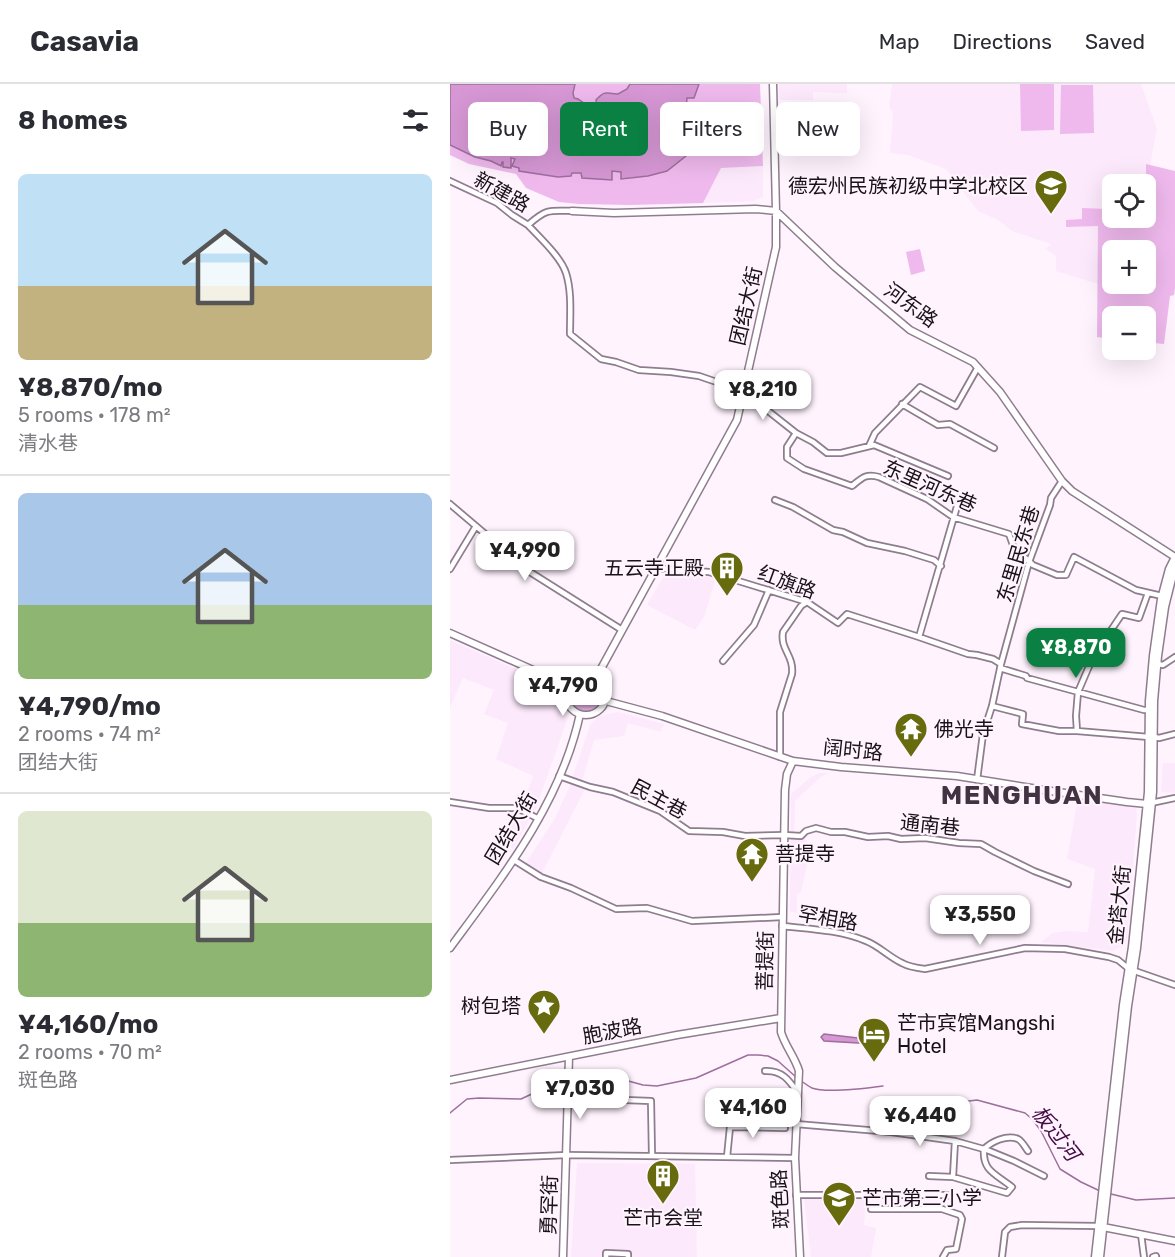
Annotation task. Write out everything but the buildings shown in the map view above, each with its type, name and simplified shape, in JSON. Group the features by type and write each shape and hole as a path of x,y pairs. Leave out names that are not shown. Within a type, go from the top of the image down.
{"main road":[{"name":"团结大街","path":"596,678 737,420 776,247 773,84"},
{"path":"572,211 614,213 756,209 776,211"},
{"name":"河东路","path":"776,211 835,267 910,330 973,362 1000,392 1062,481 1072,491 1175,557"},
{"name":"金塔大街","path":"1151,737 1149,710 1158,616 1169,569 1175,557"},
{"name":"金塔大街","path":"1095,1257 1104,1202 1150,804 1151,737 1157,664 1163,616 1175,567"},
{"path":"450,633 569,686"},
{"path":"590,676 596,678 605,688 606,700 603,706 593,714 580,714 574,711 567,699 569,686 578,678 590,676"},
{"name":"阔时路","path":"606,700 662,716 793,761 957,776 1150,804"},
{"name":"团结大街","path":"450,948 514,860 539,819 560,776 575,736 580,714"},
{"name":"菩提街","path":"793,761 787,774 785,790 781,1032 799,1071 795,1158"},
{"name":"胞波路","path":"450,1080 677,1035 781,1018"},
{"name":"勇罕街","path":"563,1257 569,1057"},
{"name":"斑色路","path":"795,1158 800,1257"},
{"path":"1101,1226 1175,1241"},
{"name":"金塔大街","path":"1100,1257 1101,1226"}],"street":[{"name":"新建路","path":"450,181 497,204 528,225 540,214 551,210 572,211"},
{"path":"528,225 553,252 566,271 570,334 601,359 639,370 699,376 743,391 796,433 827,453 841,453 874,445 948,476"},
{"path":"869,446 875,433 920,387 956,406 978,367"},
{"path":"902,404 938,425 950,424 994,447"},
{"name":"东里河东巷","path":"796,433 787,447 788,458 804,469 852,486 866,476 879,477 927,500 953,517 1009,534 1014,548 1033,566 1057,575 1066,575 1074,557 1121,583 1162,596"},
{"name":"东里民东巷","path":"977,780 983,734 1029,562 1051,498 1062,481"},
{"path":"919,637 960,496"},
{"path":"775,500 793,507 833,530 867,543 934,560 940,566"},
{"path":"450,504 530,572 622,630"},
{"path":"450,569 476,526"},
{"name":"红旗路","path":"656,568 709,572 807,602 838,623 847,614 968,654 993,659 1001,666 1027,678 1149,710"},
{"path":"723,661 754,625 770,590"},
{"path":"1077,731 1078,692 1093,657 1122,614 1139,618 1148,593"},
{"path":"780,757 780,712 793,668 782,641 783,632 801,606 807,602"},
{"path":"1157,664 1163,665 1175,657"},
{"path":"992,706 1023,714 1022,724 1059,731 1159,738 1175,734"},
{"name":"民主巷","path":"560,776 590,788 613,792 660,811 688,831 723,832 745,836 784,835"},
{"name":"阔时路","path":"1150,804 1175,798"},
{"path":"450,802 489,808 517,808 539,819"},
{"name":"通南巷","path":"784,835 801,836 806,831 816,828 868,837 925,838 981,844 1034,871 1068,884"},
{"path":"514,860 541,877 616,909 647,908 692,921 782,917"},
{"name":"罕相路","path":"782,926 818,929 852,936 868,942 902,964 925,969 1025,948 1065,949 1118,960 1131,970 1175,986"},
{"path":"765,1071 773,1070 787,1078 798,1091"},
{"path":"625,1100 651,1101 652,1156"},
{"path":"796,1124 891,1132 955,1141 984,1149 1044,1176"},
{"path":"727,1157 730,1128 785,1128"},
{"path":"984,1149 994,1141 1010,1138 1019,1140 1028,1151"},
{"path":"953,1177 955,1141"},
{"path":"929,1176 953,1177 1009,1192 1012,1187 986,1167 984,1149"},
{"name":"斑色路","path":"450,1160 567,1155 795,1158"},
{"path":"796,1195 951,1196"},
{"path":"902,1195 902,1209"},
{"path":"871,1209 942,1209 960,1215 962,1219 956,1249 947,1250 943,1257"},
{"path":"1002,1257 1005,1232 1010,1227 1101,1226"},
{"path":"1142,1234 1144,1257"},
{"path":"606,1257 606,1253 628,1254 628,1257"}],"shaded area":[{"path":"450,84 760,84 761,102 660,102 660,156 763,156 763,166 721,168 703,203 630,205 559,202 526,188 516,174 469,164 450,155"},
{"path":"450,84 575,84 574,98 582,102 560,102 560,156 648,156 648,102 596,102 596,100 602,94 618,94 627,89 630,84 699,84 694,98 687,98 687,102 660,102 660,156 686,156 667,171 621,179 621,172 612,171 612,180 582,178 581,173 558,177 519,171 519,168 512,166 515,159 511,158 511,168 503,167 503,162 501,166 473,156 548,156 548,102 468,102 468,154 450,145"},
{"path":"779,84 847,84 847,93 813,92 813,100 779,100"},
{"name":"德宏州民族初级中学北校区","path":"892,84 1141,84 1157,129 1150,165 1146,164 1148,174 1102,174 1102,228 1156,228 1156,207 1175,288 1174,295 1170,296 1164,344 1156,343 1156,306 1104,306 1098,284 1056,271 1056,256 1046,249 1051,244 1012,231 998,220 978,211 946,169 908,155 890,153 893,113 889,107"},
{"path":"1020,84 1054,84 1054,130 1021,131"},
{"path":"1061,85 1093,85 1094,133 1060,134"},
{"path":"1146,164 1175,171 1175,288 1174,295 1170,296 1164,344 1156,343 1156,306 1102,306 1102,338 1097,337 1098,226 1066,227 1066,220 1082,219 1082,208 1102,209 1102,228 1156,228 1156,174 1146,174"},
{"path":"763,166 763,197 753,201 703,203 721,168"},
{"path":"920,249 925,271 911,275 906,252"},
{"path":"666,572 716,577 704,617 695,630 647,605"},
{"path":"450,640 552,685 565,714 566,723 536,808 513,849 505,843 507,829 522,807 533,776 496,759 508,723 484,714 494,690 463,678 450,707"},
{"path":"586,681 597,685 601,696 597,707 586,711 575,707 571,696 575,685"},
{"path":"618,712 664,724 661,732 628,723 624,736 594,740 581,785 586,787 542,873 525,864 554,820 569,788 590,725 599,716"},
{"path":"1163,763 1175,763 1175,793 1161,792"},
{"path":"819,773 829,773 822,776 795,801 794,836 803,836 811,847 801,892 797,894 797,913 790,911 791,794"},
{"path":"1078,798 1136,808 1127,940 1123,946 1113,951 1041,942 1053,933 1088,932 1095,869 1067,859"},
{"path":"824,1034 875,1040 881,1036 887,1042 885,1047 881,1048 875,1044 824,1041 821,1037"},
{"path":"577,1163 695,1164 697,1257 571,1257"},
{"name":"芒市第三小学","path":"866,1197 864,1225 876,1228 871,1257 811,1257 804,1198"}],"waterway":[{"name":"板过河","path":"572,1078 621,1079 657,1086 696,1078 748,1055 768,1056 778,1061 796,1077"},
{"name":"板过河","path":"450,1113 467,1099 521,1099 567,1079"},
{"name":"板过河","path":"800,1080 812,1088 826,1090 883,1086"},
{"name":"板过河","path":"946,1104 977,1100 1025,1113 1041,1131 1060,1169 1100,1191"},
{"name":"板过河","path":"1111,1194 1136,1200 1175,1198"}],"place":[{"name":"德宏州民族初级中学北校区","path":"1051,215"},
{"name":"五云寺正殿","path":"727,597"},
{"name":"佛光寺","path":"911,758"},
{"name":"菩提寺","path":"752,883"},
{"name":"树包塔","path":"544,1035"},
{"name":"芒市宾馆Mangshi Hotel","path":"874,1063"},
{"name":"芒市会堂","path":"663,1205"},
{"name":"芒市第三小学","path":"839,1227"}],"district":[{"name":"MENGHUAN","path":"1022,795"}]}
